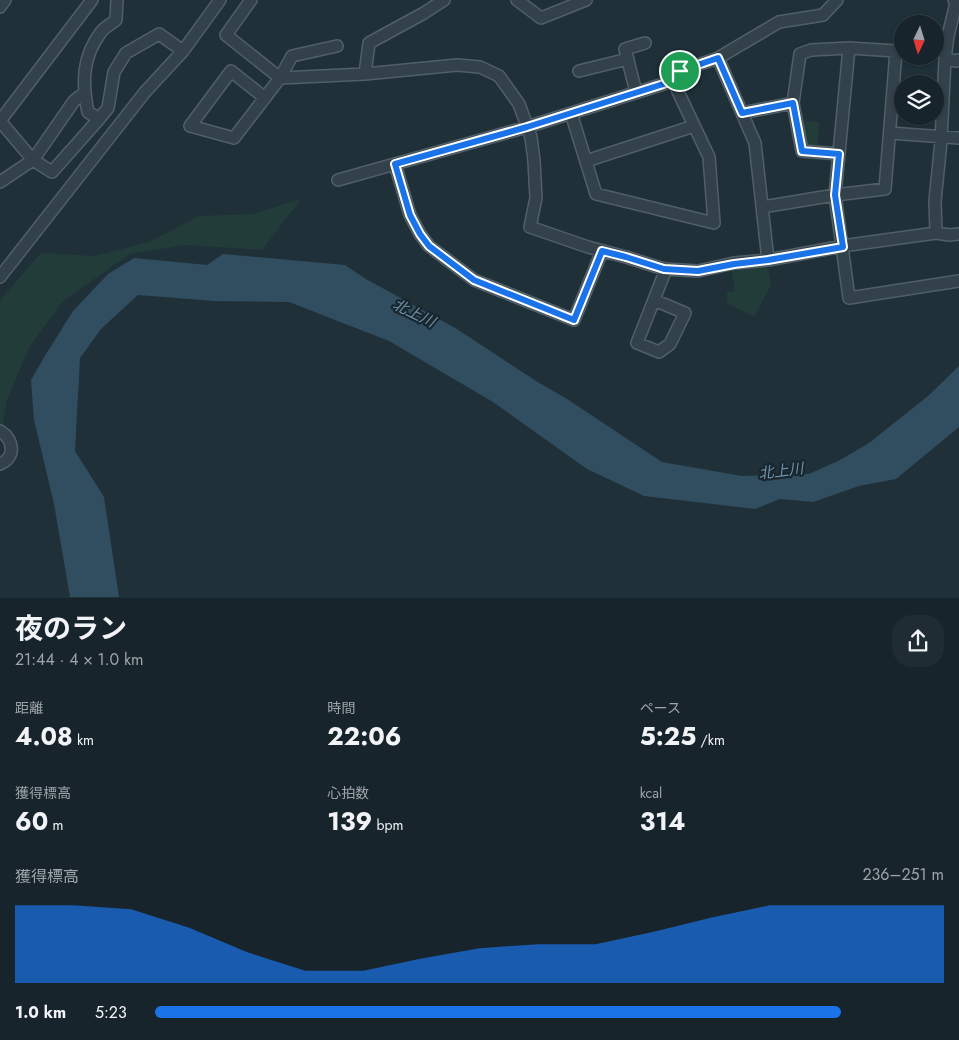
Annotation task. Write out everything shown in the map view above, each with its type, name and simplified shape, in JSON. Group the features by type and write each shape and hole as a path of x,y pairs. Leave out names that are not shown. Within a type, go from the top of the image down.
{"street":[{"path":"0,7 5,0"},
{"path":"92,0 0,121 32,160 52,172 108,108 114,72 126,53 159,34 183,51"},
{"path":"99,119 88,112 84,93 85,69 89,51 102,31 116,20 117,0"},
{"path":"0,277 145,92 183,51 220,0"},
{"path":"251,0 226,35 280,78 365,74 457,65 480,67 499,76 519,104 531,137 536,198 530,227 602,251 666,269 698,271 936,233 959,234"},
{"path":"365,74 369,43 444,0"},
{"path":"520,1 541,18 586,0"},
{"path":"338,180 527,127 673,81 680,71 718,58 779,22 823,15 837,0"},
{"path":"936,233 936,201 945,59 948,36 957,2"},
{"path":"636,92 625,50 645,43"},
{"path":"265,98 231,71 190,126 234,138 265,98 280,78 292,56 337,46"},
{"path":"849,48 835,195 849,298 959,281"},
{"path":"762,207 885,189 896,50 849,48 811,50 800,54 793,103 802,151 839,154"},
{"path":"718,58 755,143 768,260"},
{"path":"579,71 628,59"},
{"path":"945,59 959,60"},
{"path":"571,113 596,194 714,223 709,157 673,81"},
{"path":"0,182 32,160 74,101 84,93"},
{"path":"742,113 793,103"},
{"path":"586,161 694,126"},
{"path":"890,133 959,138"},
{"path":"395,164 410,215 420,234 429,246 474,280 574,320 602,251"},
{"path":"654,300 685,313 670,344 659,352 637,343 666,269"},
{"path":"0,431 9,438 12,447 10,456 0,464"}],"green space":[{"path":"796,120 819,122 817,152 802,151"},
{"path":"301,199 262,250 185,245 130,254 62,302 29,348 7,400 0,440 0,302 41,253 95,256 149,242 199,216 253,214"},
{"path":"767,264 771,285 754,317 727,303 727,292 735,291 731,266"}],"water":[{"name":"北上川","path":"223,254 345,265 366,279 457,329 662,462 742,476 809,474 840,460 869,443 928,396 959,366 959,427 896,479 859,486 813,502 780,499 755,509 644,496 587,469 493,402 389,341 289,302 214,301 138,295 101,329 80,358 75,451 104,497 119,597 70,597 54,504 34,420 31,380 73,311 108,274 134,258 207,265"}],"route":[{"path":"718,58 742,113 793,103 802,151 839,154 835,195 843,247 698,271 664,269 602,251 574,320 474,280 429,246 420,234 410,215 395,164 527,127 673,81 680,71 718,58"}]}
